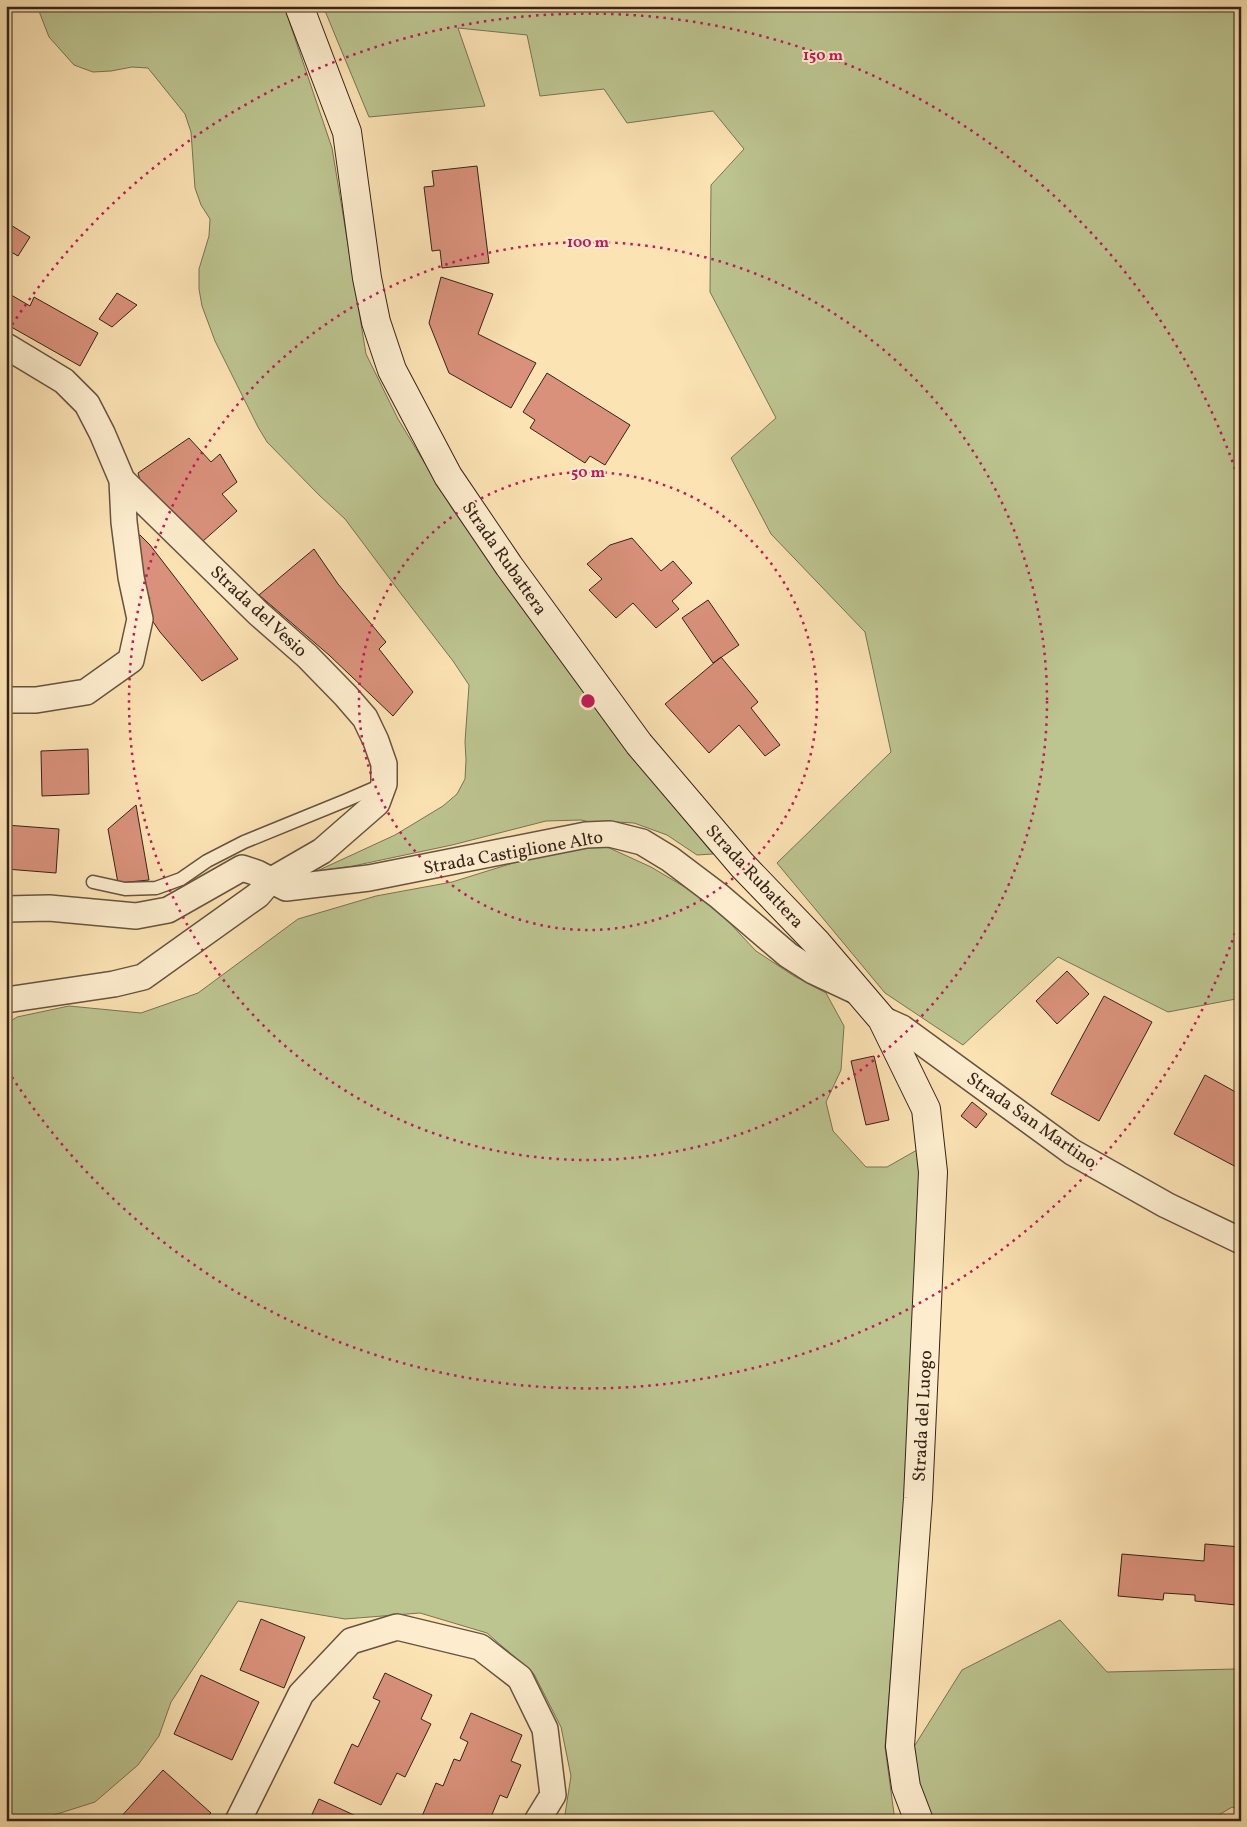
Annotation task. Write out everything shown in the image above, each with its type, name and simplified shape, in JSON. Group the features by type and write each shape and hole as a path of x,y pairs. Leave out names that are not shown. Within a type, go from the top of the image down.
{"street":[{"name":"Strada Rubattera","path":"300,6 347,132 367,278 376,322 392,370 448,476 509,566 639,744 742,865 817,942 882,1019"},
{"name":"Strada del Vesio","path":"6,346 64,381 87,404 122,480 259,614 307,656 346,696 365,718 376,740 384,764 384,784 377,803 322,851 270,881 258,896 143,977 114,984 6,1000"},
{"path":"6,700 36,700 86,692 131,660 140,619 131,577 124,522 122,480"},
{"name":"Strada Castiglione Alto","path":"270,881 286,888 369,878 586,835 610,834 642,842 670,859 719,896 788,955 813,971 860,993"},
{"path":"6,909 49,908 136,916 168,910 242,868 257,873 270,881"},
{"name":"Strada San Martino","path":"882,1019 902,1028 1072,1152 1166,1204 1241,1241"},
{"name":"Strada del Luogo","path":"882,1019 926,1109 933,1172 918,1498 900,1746 906,1787 919,1821"},
{"path":"238,1821 301,1694 351,1641 398,1627 480,1647 520,1678 545,1729 553,1795 537,1821"}],"lane":[{"path":"93,882 125,889 156,888 181,879 207,861 244,842 384,784"}],"green space":[{"path":"37,6 284,6 332,148 366,354 398,419 453,510 614,734 713,854 697,855 667,835 634,823 599,824 581,820 546,821 452,845 353,866 317,871 395,835 443,806 457,794 465,779 465,742 469,685 453,661 345,519 267,442 215,341 202,306 199,289 199,269 209,236 210,219 201,205 195,188 191,132 185,114 148,68 132,67 93,72 74,65 49,37"},
{"path":"323,6 1241,6 1241,998 1168,1012 1058,957 963,1045 885,993 777,863 891,752 865,632 771,534 731,458 776,418 710,292 711,185 744,149 713,111 627,123 604,89 540,96 527,35 458,28 485,106 369,117"},
{"path":"605,846 651,867 710,902 756,951 794,976 826,993 844,1026 841,1070 826,1102 833,1131 866,1167 887,1167 924,1146 919,1314 885,1747 895,1821 564,1821 571,1776 561,1727 534,1674 487,1633 420,1613 345,1619 238,1601 171,1702 159,1736 138,1765 95,1802 35,1821 6,1821 6,1024 17,1017 69,1006 141,1013 198,993 298,919 376,896 452,882 555,850"},
{"path":"1060,1620 1107,1672 1235,1669 1241,1633 1241,1810 1232,1807 1209,1821 934,1821 920,1799 910,1753 962,1670"}],"building":[{"path":"477,166 489,263 442,268 440,250 432,251 424,187 434,186 432,171"},
{"path":"6,222 30,237 18,256 6,249"},
{"path":"441,277 493,294 478,334 536,363 511,408 449,373 429,323"},
{"path":"6,292 30,306 34,297 98,333 80,366 6,324"},
{"path":"117,293 137,305 112,327 99,319"},
{"path":"547,373 630,425 605,465 590,456 585,463 530,428 535,420 523,412"},
{"path":"189,438 211,462 220,454 237,482 222,494 237,511 194,549 144,494 138,473"},
{"path":"140,535 150,545 238,659 202,681 160,632 141,604 150,599 141,582 133,538"},
{"path":"632,538 661,571 673,561 692,583 672,601 679,609 656,628 633,603 616,618 589,590 602,579 587,564 610,545"},
{"path":"314,549 338,584 386,642 379,649 413,692 393,716 329,655 259,595"},
{"path":"708,600 739,645 713,663 682,618"},
{"path":"6,613 10,634 6,634"},
{"path":"721,657 758,702 751,708 780,745 765,756 739,725 709,753 665,704"},
{"path":"88,749 89,794 42,796 41,751"},
{"path":"136,805 149,880 118,883 108,829"},
{"path":"6,825 59,829 56,873 6,869"},
{"path":"1067,971 1089,994 1057,1024 1036,1001"},
{"path":"1104,996 1152,1022 1099,1121 1051,1094"},
{"path":"874,1056 889,1120 866,1125 851,1061"},
{"path":"1205,1075 1241,1095 1240,1169 1174,1134"},
{"path":"972,1102 987,1114 976,1128 961,1116"},
{"path":"1205,1544 1241,1547 1236,1605 1195,1601 1195,1595 1164,1593 1163,1600 1118,1596 1122,1554 1204,1561"},
{"path":"261,1619 305,1637 284,1688 240,1670"},
{"path":"385,1673 432,1695 421,1719 431,1724 405,1777 397,1773 381,1805 334,1783 352,1744 358,1747 380,1701 373,1698"},
{"path":"201,1675 259,1702 232,1760 174,1734"},
{"path":"471,1713 522,1735 511,1761 521,1765 507,1798 500,1795 491,1817 487,1815 484,1821 420,1821 436,1783 443,1786 454,1759 460,1761 468,1742 460,1738"},
{"path":"163,1770 211,1813 203,1821 120,1821 119,1819"},
{"path":"319,1799 367,1821 309,1821"}]}
